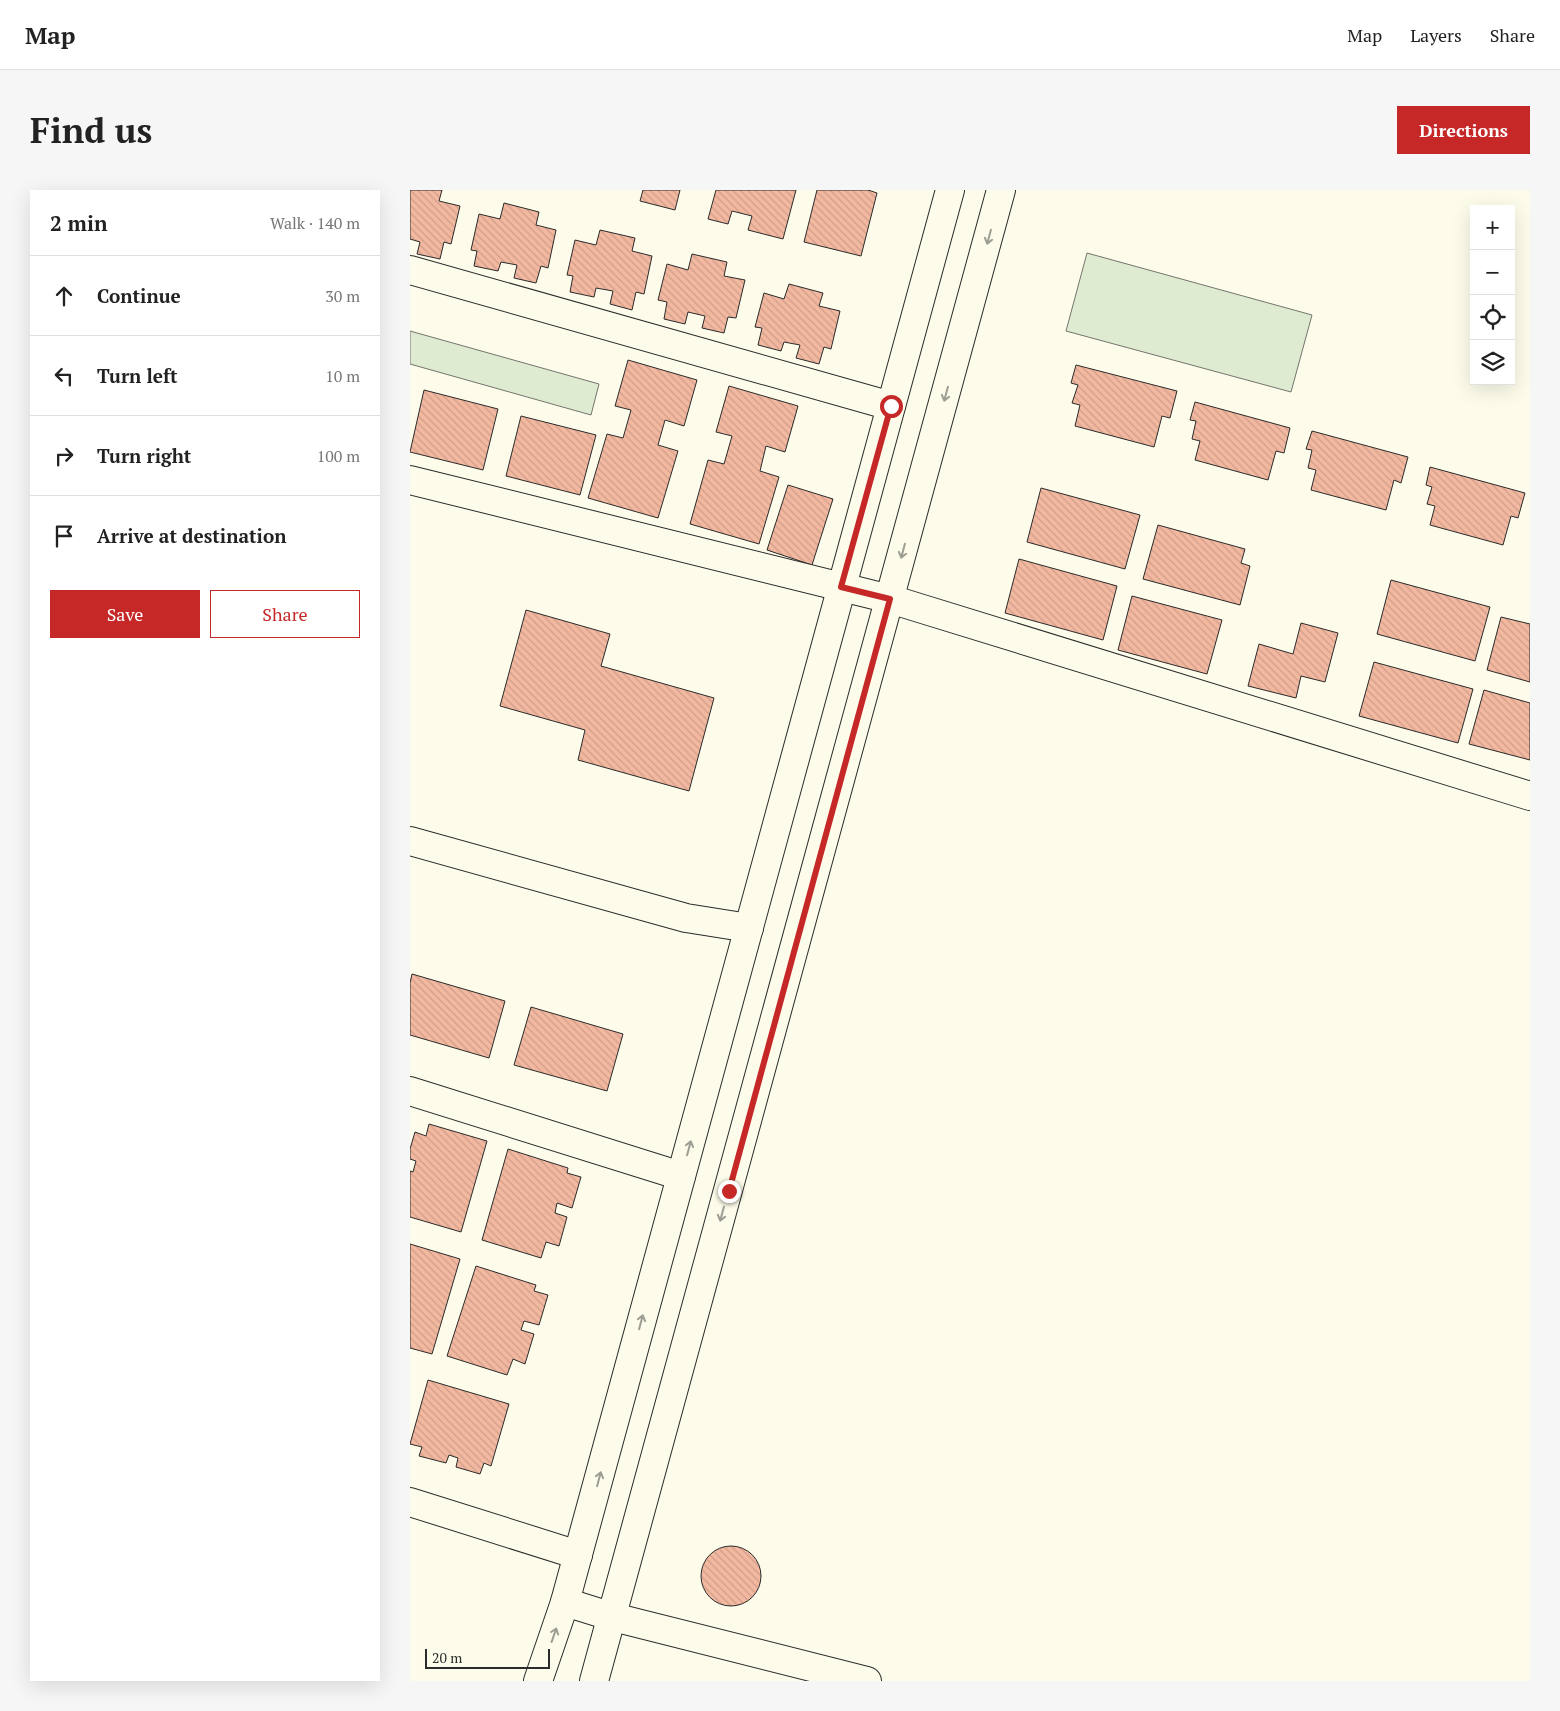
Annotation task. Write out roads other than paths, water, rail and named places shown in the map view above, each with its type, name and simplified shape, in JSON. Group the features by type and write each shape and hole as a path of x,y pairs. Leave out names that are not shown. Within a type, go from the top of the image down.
{"street":[{"path":"538,1681 565,1602 578,1555 950,190"},
{"path":"594,1681 1001,190"},
{"path":"410,270 891,406"},
{"path":"410,480 890,599 1530,796"},
{"path":"410,840 686,918 749,928"},
{"path":"410,1090 681,1176"},
{"path":"410,1502 578,1555"},
{"path":"565,1602 613,1617 867,1681"}]}
